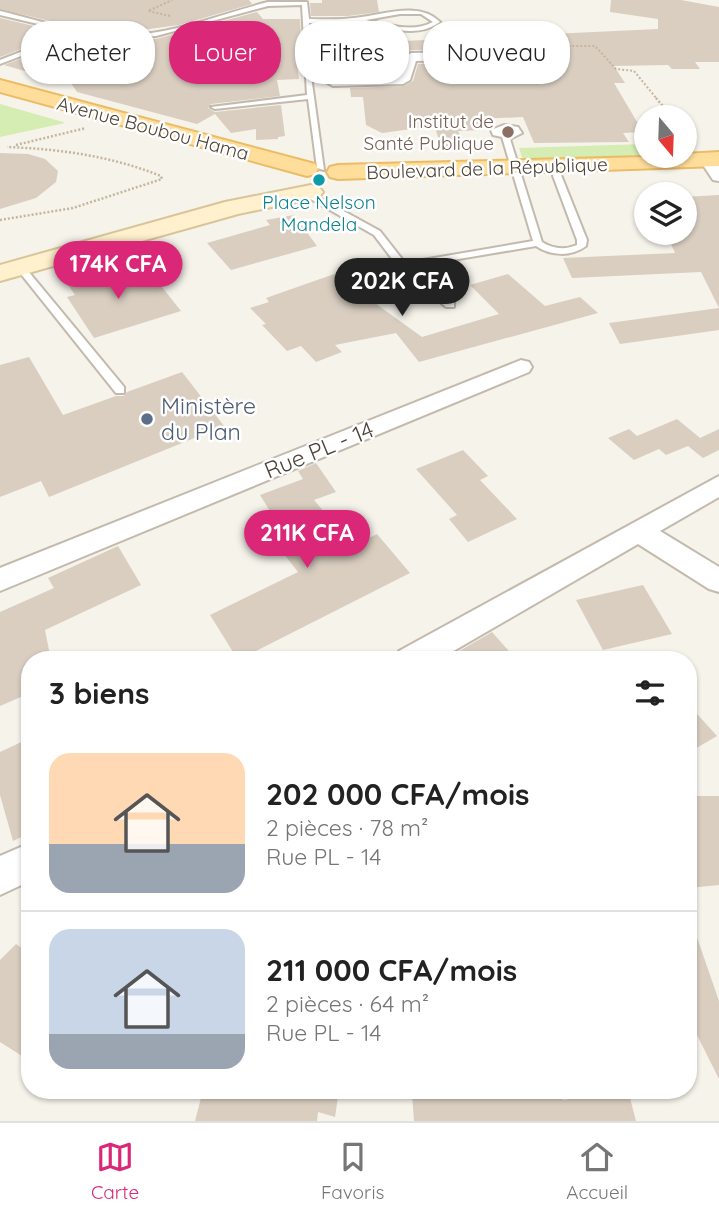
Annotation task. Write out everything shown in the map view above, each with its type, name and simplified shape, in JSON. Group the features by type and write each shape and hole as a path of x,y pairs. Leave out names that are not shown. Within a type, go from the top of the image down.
{"main road":[{"name":"Avenue Boubou Hama","path":"0,86 313,180"},
{"name":"Avenue Boubou Hama","path":"0,98 97,126 313,180"},
{"name":"Boulevard de la République","path":"313,180 371,181 516,171 715,166"}],"street":[{"path":"409,63 411,57 423,57"},
{"path":"10,270 234,207 313,180"},
{"name":"Rue PL - 14","path":"0,580 520,367"},
{"path":"427,651 498,613 719,485"},
{"path":"638,531 719,581"},
{"path":"0,877 21,866"}],"lane":[{"path":"206,21 256,8 305,10 305,21 358,20 409,12 429,14 437,22 431,26 408,28 358,20"},
{"path":"0,13 33,21"},
{"path":"0,62 21,54"},
{"path":"309,84 313,180 360,222 377,233 402,266 450,305"},
{"path":"215,107 311,97"},
{"path":"506,137 538,243 556,250 575,249 581,246 582,240 554,170"},
{"path":"402,266 538,243"},
{"path":"10,270 120,390"}],"path":[{"path":"172,0 148,11 197,21"},
{"path":"570,46 595,46 616,69 634,71 662,105"},
{"path":"0,148 97,126"},
{"path":"0,220 72,208 162,179 161,176 139,168 89,155 51,149 7,147"}],"green space":[{"path":"0,104 63,122 65,123 0,137"},
{"path":"634,144 634,157 523,160 519,148"}],"building":[{"path":"0,0 249,0 252,4 193,21 169,21 169,26 155,28 155,21 50,21 0,9"},
{"path":"322,0 377,0 379,12 348,16 311,16 310,3 322,3"},
{"path":"611,0 681,0 719,7 719,62 695,62 700,69 672,69 668,65 614,66 625,83 614,83 634,117 634,132 623,133 629,142 534,143 523,117 476,119 482,130 458,131 465,146 442,147 434,126 382,133 366,125 363,97 351,97 350,88 409,84 413,81 418,64 423,64 423,84 570,84 570,33 658,29 658,19 610,12"},
{"path":"257,12 263,19 300,19 295,21 295,79 281,80 281,21 223,21"},
{"path":"0,18 21,23 21,49 0,57"},
{"path":"169,36 169,84 278,84 280,96 211,104 208,108 215,112 281,105 285,136 256,140 256,129 231,133 215,114 197,124 77,92 72,84 155,84 156,39"},
{"path":"423,40 423,50 409,51 409,41"},
{"path":"21,59 21,70 4,65"},
{"path":"0,153 28,154 45,159 58,171 56,182 36,198 0,209"},
{"path":"719,195 719,308 701,272 572,278 563,258 675,253 671,245 697,245 697,196"},
{"path":"294,215 317,246 231,270 207,243 270,225 266,220"},
{"path":"105,267 117,282 150,272 181,311 94,338 67,297 75,295 64,279"},
{"path":"340,272 379,306 422,337 499,314 470,285 508,274 545,306 580,297 598,313 419,362 396,333 335,345 342,352 316,362 301,346 287,351 250,308 269,302 266,298"},
{"path":"719,308 719,330 620,344 609,323"},
{"path":"29,357 63,415 116,396 124,396 127,392 182,372 224,426 49,497 41,481 0,497 0,365"},
{"path":"677,419 700,438 719,429 719,450 703,458 688,446 666,455 659,449 634,460 608,438 629,429 637,436"},
{"path":"463,450 488,476 480,480 517,519 468,542 449,519 457,515 416,469"},
{"path":"316,463 336,492 314,500 353,546 377,534 410,573 256,651 232,651 210,615 298,572 284,554 294,550 260,495 303,479 298,471"},
{"path":"118,546 141,585 45,630 49,651 21,651 21,697 0,706 0,612 54,588 48,578"},
{"path":"643,585 672,634 603,650 576,600"},
{"path":"492,632 509,651 459,651"},
{"path":"697,714 717,736 697,748"},
{"path":"21,742 21,837 13,841 0,795 0,752"},
{"path":"697,796 719,796 719,885 697,887"},
{"path":"697,937 719,1001 719,1079 697,1035"},
{"path":"16,944 21,948 21,1055 0,1042 0,960"},
{"path":"201,1099 338,1099 335,1117 318,1112 317,1121 195,1121"},
{"path":"412,1099 630,1099 636,1121 414,1121"}],"place":[{"name":"Institut de Santé Publique","path":"508,132"},
{"name":"Place Nelson Mandela","path":"319,180"},
{"name":"Ministère du Plan","path":"147,419"}]}
